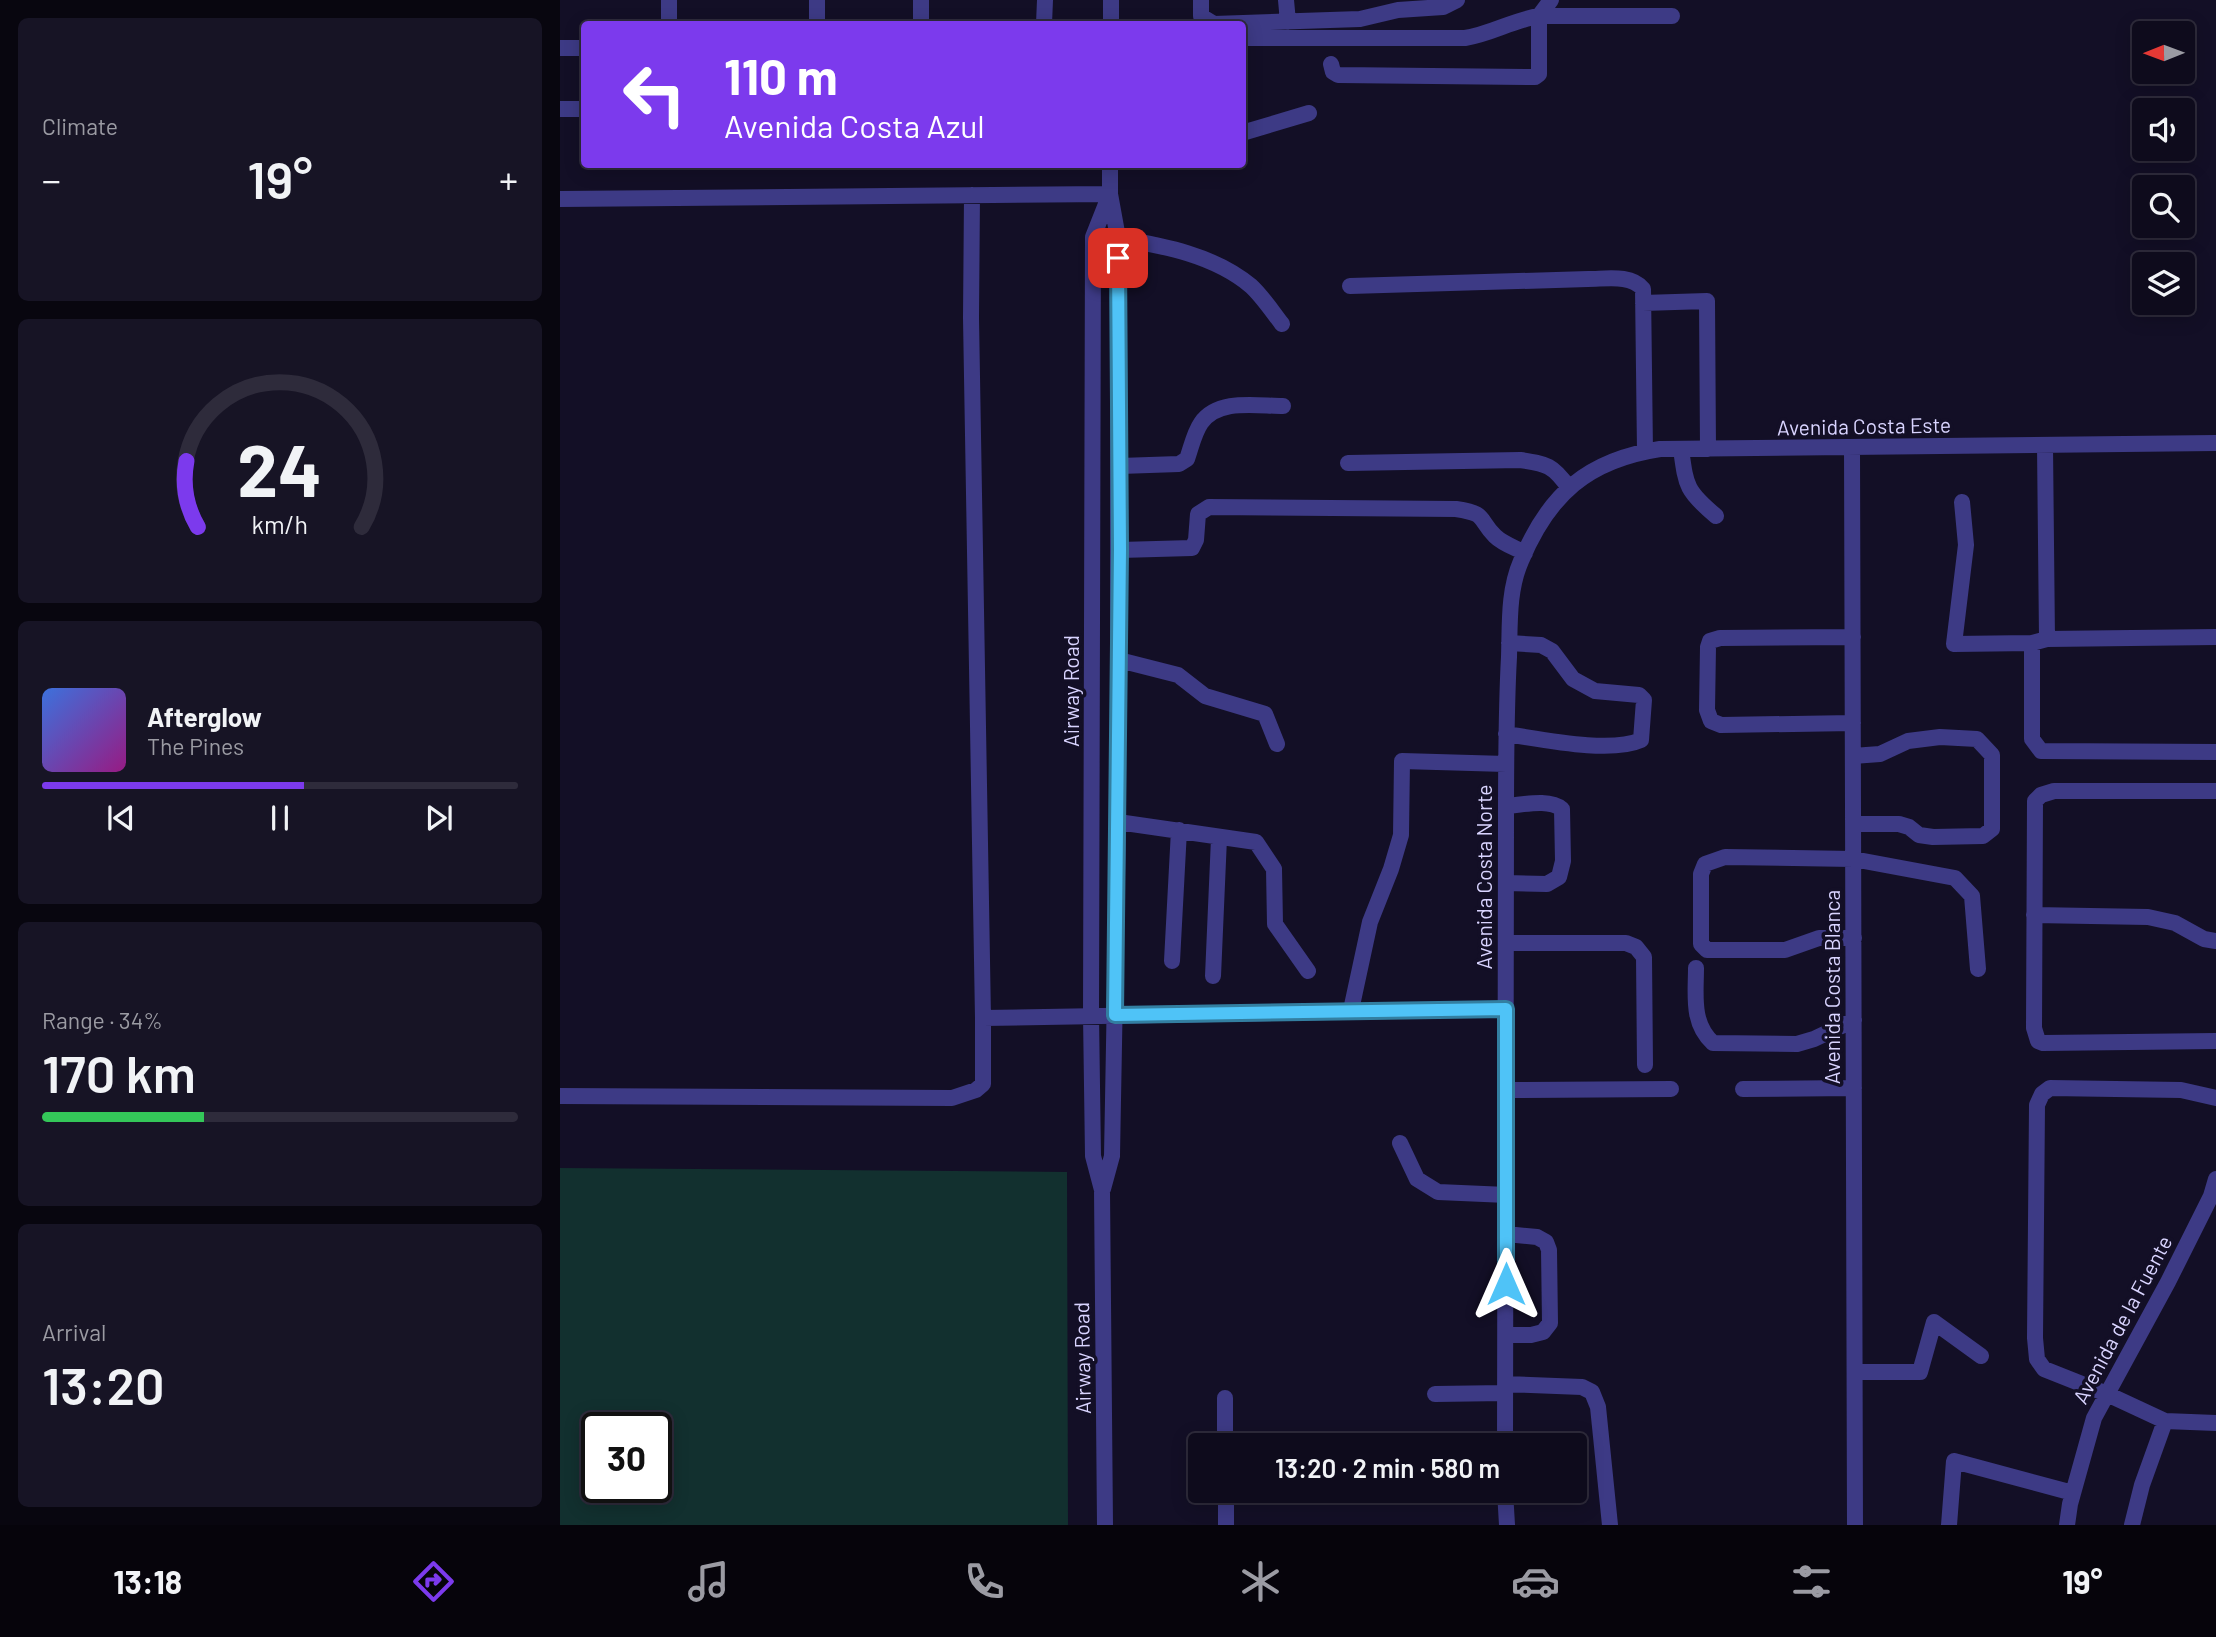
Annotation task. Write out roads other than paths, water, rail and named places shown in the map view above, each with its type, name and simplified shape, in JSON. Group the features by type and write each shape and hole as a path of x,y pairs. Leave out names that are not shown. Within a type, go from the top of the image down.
{"street":[{"path":"669,0 669,21"},
{"path":"817,0 817,21"},
{"path":"920,0 921,21"},
{"path":"1044,21 1045,0"},
{"path":"1111,0 1111,21"},
{"path":"1201,0 1201,16 1209,21"},
{"path":"1286,0 1288,22"},
{"path":"1246,23 1360,19 1398,10 1443,7 1457,0"},
{"path":"1331,64 1338,75 1535,77 1539,74 1539,16 1551,0"},
{"path":"1246,38 1465,38 1486,34 1519,19 1539,16 1672,16"},
{"path":"560,48 581,48"},
{"path":"560,109 581,109"},
{"path":"1246,132 1310,113"},
{"name":"Airway Road","path":"1102,1190 1112,1156 1118,822 1118,238 1110,194 1110,168"},
{"path":"560,199 1110,194"},
{"name":"Airway Road","path":"1105,1525 1102,1190 1093,1156 1091,1015 1093,237 1110,194"},
{"path":"560,1096 952,1098 976,1090 983,1084 971,318 972,195"},
{"path":"1118,238 1159,245 1216,263 1251,286 1282,324"},
{"path":"1350,286 1627,279 1638,283 1643,289 1645,452"},
{"path":"1643,303 1707,301 1708,449"},
{"path":"1120,466 1179,464 1187,459 1200,424 1211,411 1235,405 1283,406"},
{"name":"Avenida Costa Este","path":"1539,524 1569,488 1600,466 1632,453 1681,449 2216,443"},
{"path":"2045,446 2039,641 2032,739 2041,751 2216,752"},
{"name":"Avenida Costa Blanca","path":"1852,448 1856,1525"},
{"path":"1681,449 1686,484 1697,500 1716,516"},
{"path":"1348,463 1520,460 1544,463 1557,470 1569,488"},
{"path":"1962,502 1966,545 1954,644 2216,637"},
{"path":"1120,550 1192,548 1196,540 1198,514 1203,509 1237,507 1463,510 1483,517 1496,537 1525,553"},
{"name":"Avenida Costa Norte","path":"1505,1433 1506,734 1509,609 1520,563 1539,524"},
{"path":"1853,637 1710,640 1707,710 1711,721 1721,725 1853,723"},
{"path":"1506,734 1589,745 1630,746 1641,740 1643,732 1644,700 1639,695 1595,691 1573,679 1552,651 1541,645 1509,643"},
{"path":"1119,660 1178,675 1205,696 1265,714 1277,744"},
{"path":"1853,756 1880,754 1908,741 1940,737 1977,739 1992,755 1992,829 1983,836 1933,837 1919,835 1909,827 1899,824 1853,824"},
{"path":"1351,1010 1370,922 1401,835 1402,761 1506,764"},
{"path":"2216,791 2054,791 2041,795 2035,801 2034,915 2034,1028 2038,1041 2216,1041"},
{"path":"1506,806 1558,805 1562,809 1563,861 1559,877 1547,884 1506,883"},
{"path":"1118,822 1256,842 1274,869 1275,924 1308,971"},
{"path":"1172,961 1179,830"},
{"path":"1213,975 1219,838"},
{"path":"1854,938 1819,938 1785,950 1707,950 1701,944 1700,937 1700,874 1705,864 1725,857 1853,859 1955,878 1972,896 1978,968"},
{"path":"2034,915 2148,917 2175,923 2204,939 2216,941"},
{"path":"1506,943 1626,943 1636,947 1644,957 1645,1065"},
{"path":"1696,968 1696,1018 1700,1029 1713,1043 1797,1044 1854,1020"},
{"path":"984,1018 1506,1009"},
{"path":"1743,1088 1854,1088"},
{"path":"2216,1098 2180,1090 2050,1088 2042,1094 2037,1105 2035,1338 2037,1359 2045,1369 2165,1421 2216,1423"},
{"path":"1507,1090 1671,1089"},
{"path":"1401,1143 1417,1179 1438,1192 1507,1195"},
{"name":"Avenida de la Fuente","path":"2067,1525 2094,1418 2168,1282 2215,1186"},
{"path":"1506,1335 1543,1332 1550,1323 1549,1250 1546,1242 1537,1237 1507,1234"},
{"path":"1855,1372 1920,1371 1934,1322 1981,1356"},
{"path":"1435,1394 1506,1388 1582,1387 1592,1392 1598,1407 1610,1525"},
{"path":"1225,1398 1226,1433"},
{"path":"2132,1525 2142,1485 2165,1421"},
{"path":"1950,1525 1954,1461 2073,1493"},
{"path":"1226,1503 1226,1525"},
{"path":"1506,1503 1507,1525"}]}
